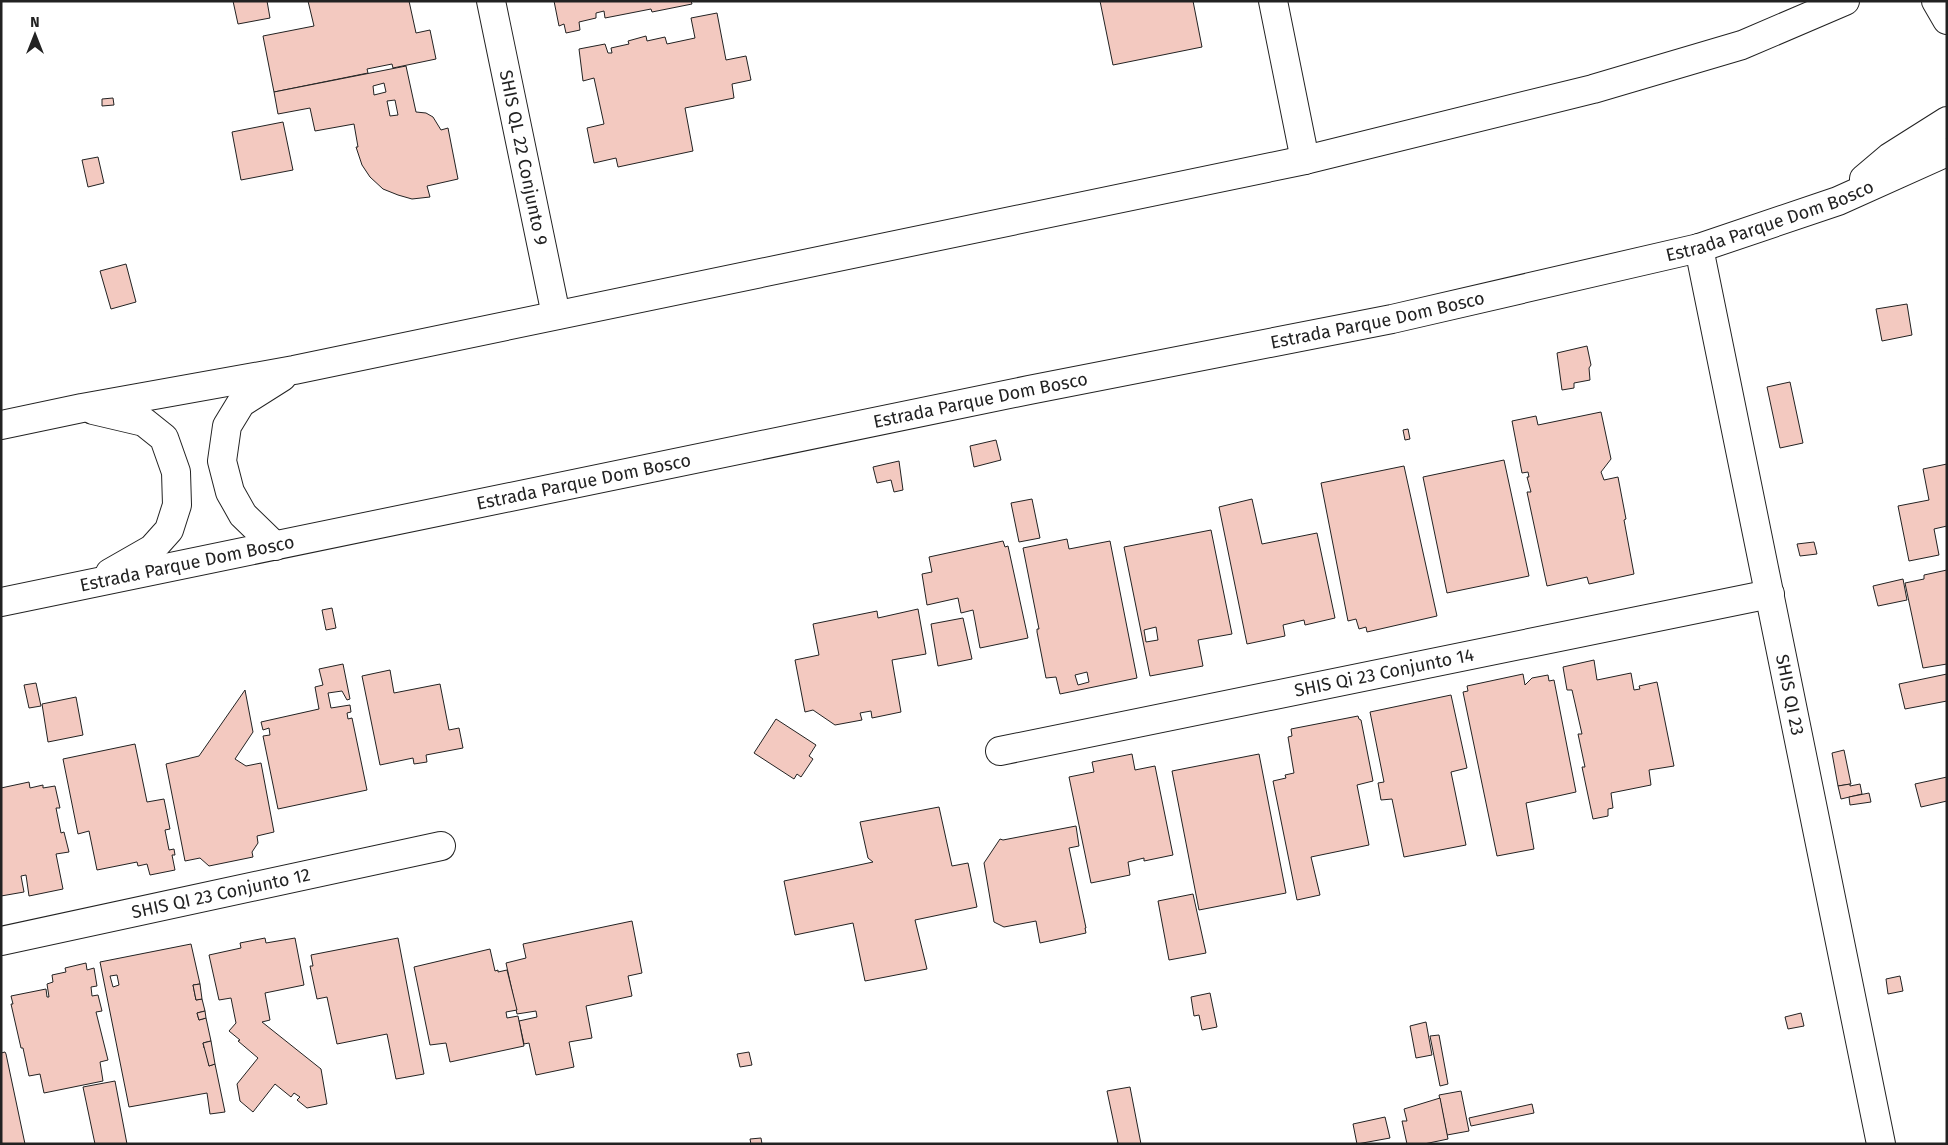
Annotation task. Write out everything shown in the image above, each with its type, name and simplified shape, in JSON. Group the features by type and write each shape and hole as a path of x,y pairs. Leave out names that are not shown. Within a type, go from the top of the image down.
{"main road":[{"name":"SHIS QL 22 Conjunto 9","path":"490,1 556,315"},
{"path":"1273,1 1305,160"},
{"path":"1,425 82,408 294,370 1305,160 1630,78 1742,45 1845,1"},
{"path":"1936,1 1947,20"},
{"path":"1838,201 1890,157 1947,121"},
{"name":"Estrada Parque Dom Bosco","path":"1,602 82,587 1029,390 1392,319 1699,248 1838,201 1947,152"},
{"name":"SHIS QI 23","path":"1699,248 1881,1144"},
{"path":"275,546 242,515 230,492 222,461 227,426 242,403 294,370"},
{"path":"82,408 144,422 164,438 176,472 177,505 169,530 152,549 82,587"},
{"name":"SHIS Qi 23 Conjunto 14","path":"1000,751 1770,594"},
{"name":"SHIS QI 23 Conjunto 12","path":"1,941 441,846"}],"building":[{"path":"233,1 267,1 270,18 238,24"},
{"path":"308,1 409,1 416,33 430,30 436,59 393,68 392,64 367,69 368,73 274,92 263,36 314,26"},
{"path":"554,1 691,1 692,4 652,12 651,9 605,18 604,11 596,13 596,18 579,22 580,30 566,33 564,24 559,26"},
{"path":"1100,1 1193,1 1202,47 1113,65"},
{"path":"717,13 726,60 746,56 751,80 732,84 734,98 685,108 693,151 618,167 616,158 594,163 587,128 604,124 594,78 583,81 579,49 605,44 608,53 612,53 611,48 629,44 628,41 646,36 647,41 665,37 667,44 695,38 691,18"},
{"path":"406,66 416,112 426,113 433,117 441,130 448,128 458,179 427,186 430,197 412,199 383,189 370,177 362,165 356,147 358,147 354,124 315,131 310,108 278,114 274,92","holes":["384,83 386,92 374,95 373,86","395,100 398,115 390,116 387,101"]},
{"path":"113,98 114,105 102,106 102,99"},
{"path":"283,122 293,170 241,180 232,132"},
{"path":"98,157 104,183 88,187 82,160"},
{"path":"126,264 136,302 111,309 100,271"},
{"path":"1907,304 1912,335 1882,341 1876,309"},
{"path":"1587,346 1591,365 1589,368 1590,380 1574,383 1574,388 1562,390 1557,353"},
{"path":"1790,382 1803,443 1780,448 1767,387"},
{"path":"1601,412 1611,459 1601,472 1604,480 1618,477 1634,574 1589,584 1587,577 1547,586 1527,492 1531,492 1527,477 1529,477 1528,472 1522,473 1512,421 1536,416 1538,425"},
{"path":"1408,429 1410,439 1405,440 1403,430"},
{"path":"996,440 1001,460 974,467 970,446"},
{"path":"1504,460 1529,576 1447,593 1423,477"},
{"path":"899,461 903,490 894,492 891,480 877,483 873,467"},
{"path":"1947,464 1947,526 1934,529 1939,555 1909,561 1898,506 1929,500 1923,469"},
{"path":"1404,466 1437,616 1367,632 1366,627 1359,629 1356,619 1348,621 1321,483"},
{"path":"1032,499 1040,538 1019,542 1011,503"},
{"path":"1252,499 1262,544 1317,533 1335,618 1305,625 1304,620 1283,625 1285,636 1247,644 1219,507"},
{"path":"1211,530 1232,634 1198,640 1203,666 1150,676 1124,547","holes":["1156,627 1158,640 1146,642 1144,630"]},
{"path":"1067,539 1069,549 1110,541 1137,678 1060,694 1056,677 1046,678 1037,632 1037,629 1039,629 1023,548","holes":["1087,672 1089,682 1078,685 1075,675"]},
{"path":"1003,541 1005,547 1008,546 1028,638 980,648 973,610 961,613 958,598 927,605 922,574 932,572 929,557"},
{"path":"1814,542 1817,554 1800,556 1797,544"},
{"path":"1947,570 1947,664 1923,668 1905,583 1924,579 1924,575"},
{"path":"1903,579 1907,600 1878,606 1873,586"},
{"path":"332,608 336,628 326,630 322,610"},
{"path":"918,609 926,654 892,660 901,712 872,718 871,711 860,713 862,720 835,725 813,710 805,712 795,660 819,655 813,624 877,611 878,618"},
{"path":"963,618 972,659 938,666 931,624"},
{"path":"1594,660 1597,680 1631,673 1634,690 1640,689 1639,686 1657,682 1674,766 1649,770 1651,785 1611,793 1613,808 1608,809 1608,816 1593,819 1582,767 1585,767 1578,734 1582,734 1572,690 1567,690 1563,667"},
{"path":"343,664 350,699 347,700 342,691 328,693 331,708 350,705 351,712 347,713 348,719 352,718 367,790 278,809 263,736 270,735 269,728 263,730 261,722 319,709 315,687 323,685 319,669"},
{"path":"390,670 394,693 440,684 449,730 459,728 463,748 426,755 427,762 414,764 413,758 380,765 362,676"},
{"path":"1523,674 1525,685 1532,678 1548,675 1549,681 1554,680 1576,792 1526,803 1534,849 1497,856 1463,692 1468,691 1467,686"},
{"path":"1947,674 1947,701 1905,709 1899,684"},
{"path":"36,683 41,706 29,708 24,685"},
{"path":"245,690 253,732 235,759 246,766 261,763 274,832 257,836 258,843 252,852 253,857 209,866 200,858 185,861 166,764 199,756"},
{"path":"1451,695 1467,768 1451,772 1466,845 1404,857 1392,799 1381,800 1378,783 1384,782 1370,712"},
{"path":"76,697 83,735 48,742 42,704"},
{"path":"1358,716 1361,720 1373,781 1357,785 1369,845 1311,857 1320,895 1297,900 1273,781 1286,778 1285,775 1294,773 1288,737 1292,736 1291,729"},
{"path":"776,719 816,745 809,756 813,759 801,777 797,774 794,779 754,753"},
{"path":"135,744 147,802 164,799 170,829 165,830 169,850 174,849 175,855 172,855 175,870 150,875 147,864 138,866 137,862 97,870 89,831 78,834 63,759"},
{"path":"1844,750 1851,784 1838,786 1832,753"},
{"path":"1132,754 1135,770 1155,766 1173,855 1128,862 1130,875 1091,883 1069,777 1094,772 1092,762"},
{"path":"1259,754 1286,893 1199,910 1172,771"},
{"path":"1947,777 1947,801 1921,807 1915,784"},
{"path":"29,782 30,788 43,785 43,788 55,786 60,808 56,808 61,833 64,832 69,852 56,854 63,889 29,896 26,875 21,876 24,892 1,896 1,788"},
{"path":"1850,784 1850,786 1860,784 1862,794 1841,799 1838,786"},
{"path":"1869,793 1871,802 1850,805 1849,797"},
{"path":"939,807 952,866 968,863 977,907 915,920 927,969 865,981 853,923 795,935 784,881 873,862 868,858 860,822"},
{"path":"1076,826 1079,846 1069,848 1086,933 1040,943 1036,921 1004,927 994,922 984,863 1000,839"},
{"path":"1193,894 1206,953 1169,960 1158,901"},
{"path":"632,921 642,973 628,976 632,996 586,1006 592,1038 569,1042 574,1067 536,1075 529,1043 524,1044 519,1021 537,1017 536,1011 517,1014 506,963 526,958 523,944"},
{"path":"265,938 266,943 295,938 304,985 265,993 270,1020 262,1022 321,1069 327,1104 307,1108 297,1100 300,1097 294,1093 291,1097 275,1084 253,1112 240,1101 237,1084 258,1058 229,1031 236,1023 231,998 219,1000 209,955 241,948 240,943"},
{"path":"398,938 424,1074 396,1079 387,1034 337,1044 327,997 317,999 310,966 313,966 311,955"},
{"path":"191,944 200,984 193,985 196,1000 202,999 205,1011 197,1013 199,1020 206,1018 211,1041 203,1043 204,1048 206,1048 209,1066 215,1064 225,1112 210,1114 207,1093 129,1107 100,962","holes":["117,975 119,985 113,987 110,976"]},
{"path":"490,949 495,971 507,970 517,1010 506,1012 507,1018 518,1016 524,1046 450,1062 446,1043 430,1045 414,967"},
{"path":"86,963 87,970 94,968 97,986 91,987 92,996 98,995 102,1011 96,1012 108,1060 100,1062 103,1081 44,1093 40,1074 29,1076 11,1004 13,1004 11,996 46,989 47,997 49,997 47,984 53,982 52,975 66,972 65,968"},
{"path":"1900,976 1903,991 1888,994 1886,979"},
{"path":"200,984 202,999 196,1000 193,985"},
{"path":"1210,993 1217,1027 1202,1030 1199,1015 1194,1016 1191,997"},
{"path":"205,1011 206,1018 199,1020 197,1013"},
{"path":"1801,1013 1804,1026 1788,1029 1785,1017"},
{"path":"1426,1022 1432,1055 1416,1058 1410,1026"},
{"path":"1439,1035 1448,1084 1440,1086 1430,1036"},
{"path":"211,1041 215,1064 209,1066 203,1043"},
{"path":"5,1052 25,1144 1,1144 1,1053"},
{"path":"749,1052 752,1065 740,1067 737,1054"},
{"path":"115,1081 127,1144 95,1144 83,1087"},
{"path":"1130,1087 1141,1144 1114,1144 1118,1143 1107,1091"},
{"path":"1461,1091 1469,1131 1447,1135 1439,1095"},
{"path":"1440,1098 1448,1139 1424,1144 1407,1144 1402,1121 1407,1121 1404,1109"},
{"path":"1532,1104 1534,1113 1471,1126 1469,1118"},
{"path":"1385,1117 1390,1138 1357,1144 1353,1124"},
{"path":"761,1138 762,1144 751,1144 750,1139"}]}
